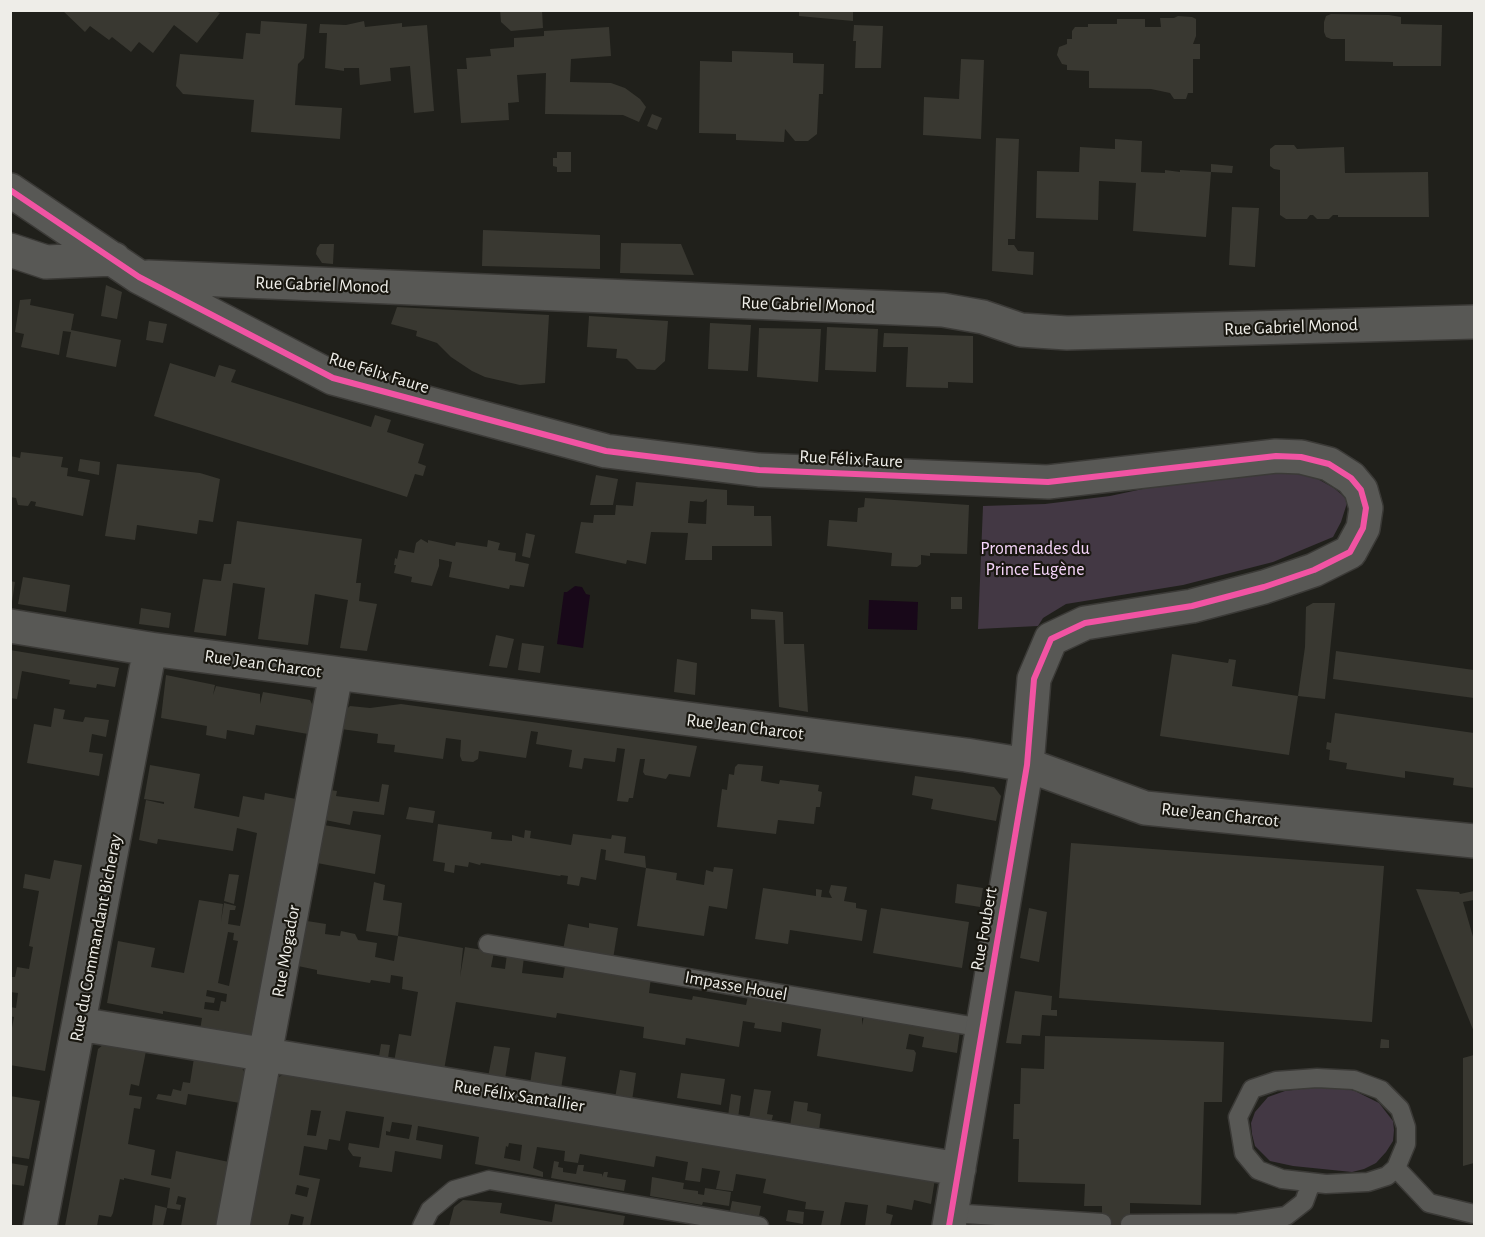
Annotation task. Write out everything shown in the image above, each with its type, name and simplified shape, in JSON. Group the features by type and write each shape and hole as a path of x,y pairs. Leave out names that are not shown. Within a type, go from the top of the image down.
{"street":[{"name":"Rue Félix Faure","path":"10,190 126,268 333,378 606,451 759,470 1048,482 1276,456 1301,457 1329,464 1351,478 1360,490 1366,508 1363,528 1350,552 1314,570 1264,587 1192,606 1085,623 1051,639"},
{"name":"Rue Gabriel Monod","path":"10,250 46,262 126,268 943,310 983,317 1021,330 1067,333 1474,322"},
{"name":"Rue Jean Charcot","path":"10,626 150,649 966,755 1027,765 1145,808 1474,841"},
{"name":"Rue Foubert","path":"950,1220 1027,765 1034,679 1051,639"},
{"name":"Rue du Commandant Bicheray","path":"40,1227 150,649"},
{"name":"Rue Mogador","path":"233,1227 336,674"},
{"name":"Rue Félix Santallier","path":"79,1024 959,1169"}],"lane":[{"name":"Impasse Houel","path":"488,944 983,1028"},
{"path":"1317,1078 1354,1080 1381,1090 1400,1109 1406,1127 1406,1144 1396,1168 1387,1176 1368,1182 1326,1184 1282,1179 1258,1170 1244,1153 1238,1117 1252,1089 1276,1081 1317,1078"},
{"path":"1396,1168 1429,1203 1474,1214"},
{"path":"422,1227 430,1210 454,1190 489,1180 759,1227"},
{"path":"1130,1224 1238,1223 1286,1216 1304,1202 1311,1183"},
{"path":"950,1220 1102,1223"}],"green space":[{"name":"Promenades du Prince Eugène","path":"1231,470 1305,472 1334,488 1348,500 1333,537 1273,562 1183,585 1066,604 1043,618 1038,626 978,629 983,506 1045,504 1110,496"},
{"path":"1308,1088 1344,1088 1379,1103 1393,1121 1394,1130 1393,1141 1376,1163 1352,1172 1293,1166 1270,1161 1255,1146 1251,1123 1255,1112 1268,1097 1285,1091"}],"shaded area":[{"path":"575,586 582,587 586,594 590,595 583,648 557,644 564,592"},
{"path":"869,600 918,602 917,630 868,629"}],"building":[{"path":"62,10 211,10 220,13 197,43 174,25 153,53 139,42 131,52 112,37 109,40 90,26 85,32"},
{"path":"500,10 542,10 543,28 511,31 501,22"},
{"path":"799,10 853,10 853,21 799,16"},
{"path":"1331,14 1389,15 1401,17 1401,24 1442,25 1441,66 1393,66 1393,62 1345,61 1345,39 1331,39 1326,37 1324,32 1326,16"},
{"path":"1178,16 1196,19 1196,36 1193,44 1200,44 1200,59 1193,59 1193,93 1188,93 1186,99 1174,99 1170,93 1151,89 1089,88 1089,71 1067,70 1067,65 1062,64 1057,55 1059,47 1067,44 1067,39 1072,39 1072,31 1075,27 1088,27 1088,24 1117,24 1117,19 1145,19 1145,27 1161,27 1160,18"},
{"path":"261,21 307,24 304,58 298,64 295,105 342,108 340,139 251,132 254,100 183,94 176,86 180,54 243,59 246,33 260,34"},
{"path":"364,21 365,27 402,23 402,27 427,25 434,111 414,113 410,66 390,68 391,81 360,85 359,68 344,68 344,71 325,68 327,33 319,33 320,24 346,25"},
{"path":"854,25 883,26 881,68 855,68"},
{"path":"609,27 611,56 571,59 570,82 611,83 625,88 640,99 646,107 639,122 623,115 545,114 546,73 517,75 519,102 508,103 509,120 461,123 457,69 467,69 466,58 491,56 490,49 514,47 514,38 544,36 544,31"},
{"path":"732,51 793,53 793,63 824,64 823,94 819,94 817,134 808,141 795,141 785,129 784,142 736,140 736,134 699,133 700,61 732,62"},
{"path":"961,59 984,60 981,139 923,135 924,97 959,99"},
{"path":"652,114 662,118 657,130 647,126"},
{"path":"996,138 1019,139 1015,239 1008,239 1008,245 1014,245 1018,251 1034,252 1033,275 992,271"},
{"path":"1115,139 1142,141 1141,172 1165,173 1165,170 1180,172 1180,170 1211,172 1206,237 1133,231 1136,183 1099,181 1098,220 1036,218 1037,171 1079,172 1080,147 1115,149"},
{"path":"1275,145 1294,145 1297,149 1344,147 1345,173 1428,172 1429,217 1338,217 1338,215 1333,215 1329,219 1317,219 1310,215 1307,219 1286,219 1280,215 1280,170 1270,166 1270,149"},
{"path":"557,152 571,152 571,172 557,172 557,167 553,166 553,158 557,158"},
{"path":"1211,164 1233,166 1232,173 1211,172"},
{"path":"1232,207 1259,208 1255,267 1229,265"},
{"path":"483,230 600,235 600,269 482,266"},
{"path":"621,243 681,244 694,275 620,273"},
{"path":"320,244 334,244 333,264 322,263 316,254"},
{"path":"106,285 122,292 117,319 101,316"},
{"path":"31,299 30,305 74,314 71,330 121,340 116,367 66,357 71,332 63,331 59,355 21,347 24,334 15,332 20,300"},
{"path":"397,307 549,315 545,383 520,385 485,377 472,371 451,357 437,343 416,336 417,331 391,324"},
{"path":"589,316 668,321 665,361 655,370 637,369 627,359 616,358 617,349 587,347"},
{"path":"149,321 167,324 163,343 146,340"},
{"path":"710,323 751,325 748,371 708,369"},
{"path":"827,327 878,329 876,372 825,370"},
{"path":"759,328 821,329 818,382 757,377"},
{"path":"884,333 973,336 973,383 948,382 948,388 906,387 908,347 883,347"},
{"path":"170,363 215,377 219,365 236,370 231,382 371,427 375,415 391,420 387,432 424,444 418,463 426,466 423,476 415,474 407,497 154,416"},
{"path":"21,452 63,457 61,467 68,468 67,476 90,480 83,516 35,506 36,502 31,501 28,506 18,505 16,498 10,497 10,456 20,458"},
{"path":"80,459 100,462 99,475 78,471"},
{"path":"117,464 200,473 220,479 213,522 199,520 197,534 137,525 135,540 105,536"},
{"path":"596,475 618,479 613,505 590,505"},
{"path":"636,482 727,490 727,505 754,506 754,516 771,516 772,546 712,546 712,560 685,560 688,533 651,532 646,564 627,560 626,564 575,553 581,522 593,523 594,515 615,515 616,505 633,506","holes":["707,499 706,524 688,523 690,501 703,502"]},
{"path":"865,498 969,505 967,554 930,553 930,556 921,555 921,564 917,567 891,566 892,553 827,546 829,520 857,522 858,508 864,507"},
{"path":"237,521 362,539 356,583 361,583 359,601 377,604 367,651 340,648 348,600 315,594 308,645 258,639 265,588 233,583 226,636 194,632 203,579 221,581 224,564 231,564"},
{"path":"526,533 535,535 530,558 522,556"},
{"path":"421,539 428,543 428,540 455,546 456,542 487,547 488,540 500,543 498,550 516,553 515,561 529,564 524,587 510,585 509,589 449,577 452,562 439,559 432,586 411,582 412,577 394,573 395,558 397,559 399,550 414,553 416,543"},
{"path":"23,577 70,585 66,612 18,604"},
{"path":"10,581 15,582 12,602 10,602"},
{"path":"951,597 962,597 962,609 951,609"},
{"path":"1313,603 1335,603 1325,699 1298,696 1305,647 1306,607"},
{"path":"141,608 171,613 169,628 139,624"},
{"path":"751,609 783,612 784,644 804,644 808,712 779,707 775,620 751,619"},
{"path":"496,635 514,639 507,668 489,666"},
{"path":"522,643 544,646 540,673 518,670"},
{"path":"10,650 119,668 115,687 97,684 96,688 69,684 70,680 22,671 17,699 10,698"},
{"path":"1336,651 1474,670 1474,698 1333,679"},
{"path":"1172,654 1228,663 1229,659 1236,660 1232,686 1298,696 1289,755 1160,736"},
{"path":"677,659 697,663 695,695 674,692"},
{"path":"166,675 215,685 213,695 216,686 260,694 260,704 263,692 310,700 313,706 308,734 256,725 254,735 227,730 226,739 206,735 207,726 161,718"},
{"path":"401,704 697,746 690,777 669,774 666,779 645,775 643,772 645,759 640,759 633,798 629,798 628,802 617,801 625,749 617,748 615,762 584,758 582,769 569,767 572,750 536,744 538,732 531,731 526,758 479,751 478,759 473,762 462,761 461,740 446,738 443,759 394,752 395,745 377,743 378,734 341,729 345,710 350,706 370,708"},
{"path":"54,708 65,710 63,719 83,722 85,717 109,720 106,737 92,734 89,752 103,754 99,776 27,763 34,724 51,727"},
{"path":"1335,713 1474,733 1474,788 1453,785 1454,778 1405,771 1405,778 1346,769 1347,763 1329,760 1330,750 1326,749 1327,742 1331,743"},
{"path":"738,764 763,766 761,781 779,784 780,780 819,785 818,791 822,792 820,807 816,807 814,824 778,820 776,834 717,827 722,789 727,790 729,774 734,775"},
{"path":"150,765 200,774 194,808 239,817 243,796 264,800 265,793 296,799 252,1038 200,1030 202,1018 163,1011 163,1014 107,1003 118,941 155,948 151,967 184,973 199,900 223,904 221,922 224,903 236,906 235,910 230,910 228,924 240,926 244,906 257,833 237,828 233,851 158,839 157,844 139,840 146,800 164,804 164,802 144,799","holes":["228,932 234,933 233,940 238,941 229,986 218,983","207,990 227,994 226,1002 221,1001 219,1011 204,1009 205,1002 214,1003 215,998 206,996"]},
{"path":"915,776 994,787 1001,796 996,821 931,809 933,799 912,795"},
{"path":"382,784 389,785 384,815 353,811 350,825 325,820 330,790 337,791 336,796 379,802"},
{"path":"409,807 435,811 433,823 406,819"},
{"path":"438,824 492,832 491,839 512,841 512,835 524,838 525,830 531,831 530,838 571,845 573,834 611,839 612,835 626,837 624,853 645,856 646,868 605,860 606,850 601,849 596,880 581,877 579,886 567,884 568,876 481,863 480,865 469,862 468,867 455,865 454,873 444,871 445,863 433,861"},
{"path":"324,825 381,835 375,874 317,863"},
{"path":"1071,843 1384,866 1372,1022 1059,998"},
{"path":"54,860 82,865 45,1071 10,1065 10,1038 14,1017 10,1016 10,1007 16,1008 18,993 10,992 10,977 15,977 17,967 29,969 33,947 29,946 39,891 23,888 25,874 50,879"},
{"path":"714,867 733,869 727,909 709,906 704,936 637,926 646,868 677,873 676,880 704,885 706,870 713,872"},
{"path":"229,874 239,875 234,904 224,901"},
{"path":"374,882 385,885 383,900 402,903 398,936 366,931"},
{"path":"957,884 983,888 980,907 955,903"},
{"path":"831,885 847,887 844,901 856,903 856,908 867,910 862,941 790,930 788,944 755,939 763,888 816,896 816,889 822,890 821,897 832,898 829,892"},
{"path":"1416,889 1459,892 1460,894 1474,891 1474,900 1463,902 1474,940 1474,1032"},
{"path":"881,908 969,922 962,968 873,953"},
{"path":"1029,908 1047,912 1039,962 1020,958"},
{"path":"307,921 326,924 325,934 340,936 341,931 355,934 358,940 377,943 375,957 394,961 398,936 463,948 460,977 465,947 494,952 491,967 505,969 507,954 524,957 522,973 563,978 565,966 651,978 649,993 692,1000 693,996 746,1005 748,996 862,1015 862,1025 864,1016 960,1031 957,1053 922,1047 924,1037 909,1034 906,1049 914,1050 916,1053 911,1072 817,1056 821,1029 782,1022 781,1032 754,1028 755,1023 743,1021 739,1047 686,1038 685,1045 643,1038 644,1027 557,1013 556,1018 456,1002 444,1070 394,1062 399,1034 411,1036 418,992 402,989 403,977 391,975 390,983 371,980 370,983 317,974 317,970 298,966"},
{"path":"589,923 618,928 613,959 563,950 568,924 589,928"},
{"path":"1015,991 1052,996 1051,1010 1057,1010 1057,1016 1042,1015 1040,1036 1022,1035 1021,1044 1006,1043"},
{"path":"1045,1036 1224,1042 1222,1102 1204,1102 1201,1205 1130,1203 1130,1226 1102,1226 1102,1206 1084,1206 1085,1184 1018,1182 1019,1139 1013,1139 1014,1104 1020,1104 1021,1068 1044,1069"},
{"path":"1381,1039 1389,1040 1389,1048 1380,1048"},
{"path":"104,1044 146,1051 139,1086 131,1084 129,1095 142,1097 140,1109 134,1108 128,1144 155,1150 151,1175 171,1179 176,1151 229,1162 217,1226 181,1226 186,1198 178,1196 176,1204 181,1205 180,1210 167,1208 170,1188 124,1178 124,1180 120,1179 111,1217 99,1215 97,1226 65,1226 98,1049"},
{"path":"381,1044 390,1045 388,1058 379,1057"},
{"path":"494,1046 510,1048 505,1079 488,1077"},
{"path":"535,1052 566,1057 561,1089 530,1084"},
{"path":"1474,1055 1474,1163 1463,1166 1463,1058"},
{"path":"194,1058 240,1065 245,1073 240,1103 188,1094 186,1105 156,1099 158,1094 171,1096 173,1089 181,1091 183,1082 190,1083"},
{"path":"620,1070 636,1073 632,1101 615,1098"},
{"path":"286,1073 935,1179 931,1204 914,1200 912,1210 887,1205 886,1213 893,1215 890,1226 865,1226 868,1205 845,1202 840,1226 821,1226 824,1211 805,1209 806,1202 763,1193 766,1179 736,1174 733,1191 716,1189 720,1171 702,1168 700,1182 685,1180 688,1162 656,1156 654,1167 580,1154 578,1163 564,1161 565,1151 537,1147 533,1168 543,1172 543,1177 475,1164 479,1137 418,1126 416,1140 443,1145 441,1159 395,1151 392,1172 359,1167 361,1157 353,1156 348,1149 349,1143 379,1148 384,1117 346,1111 340,1141 329,1139 327,1150 304,1146 299,1175 320,1179 310,1226 302,1226 304,1217 291,1214 288,1226 250,1226 277,1078","holes":["311,1110 321,1111 316,1136 307,1135","392,1122 412,1125 409,1139 386,1135 386,1131 390,1132","509,1143 522,1145 520,1161 504,1158 506,1146 508,1147","297,1185 309,1188 307,1197 295,1194"]},
{"path":"681,1073 725,1079 721,1105 677,1098"},
{"path":"754,1089 771,1091 767,1114 773,1115 771,1123 749,1119"},
{"path":"731,1094 741,1096 738,1118 728,1116"},
{"path":"10,1096 40,1101 29,1159 10,1156"},
{"path":"794,1101 808,1103 807,1111 821,1114 819,1131 790,1126"},
{"path":"554,1161 559,1162 558,1167 563,1168 563,1172 576,1174 578,1165 584,1165 583,1171 602,1174 602,1177 604,1172 608,1172 607,1177 626,1180 624,1191 551,1178"},
{"path":"10,1163 28,1166 24,1186 10,1184"},
{"path":"652,1177 684,1183 683,1189 698,1191 698,1194 704,1195 705,1188 731,1192 729,1206 703,1202 702,1205 650,1196"},
{"path":"463,1200 502,1203 500,1213 552,1222 555,1204 625,1216 623,1226 449,1226 454,1207"},
{"path":"732,1201 761,1206 759,1216 730,1211"},
{"path":"155,1205 167,1208 163,1226 152,1226"},
{"path":"788,1210 804,1212 803,1224 786,1221"}],"cycle path":[{"path":"10,190 139,277 333,378 606,451 759,470 1048,482 1276,456 1301,457 1329,464 1351,478 1361,490 1366,508 1363,528 1350,552 1314,570 1264,587 1192,606 1085,623 1051,639 1034,679 1027,765 949,1226"}]}
